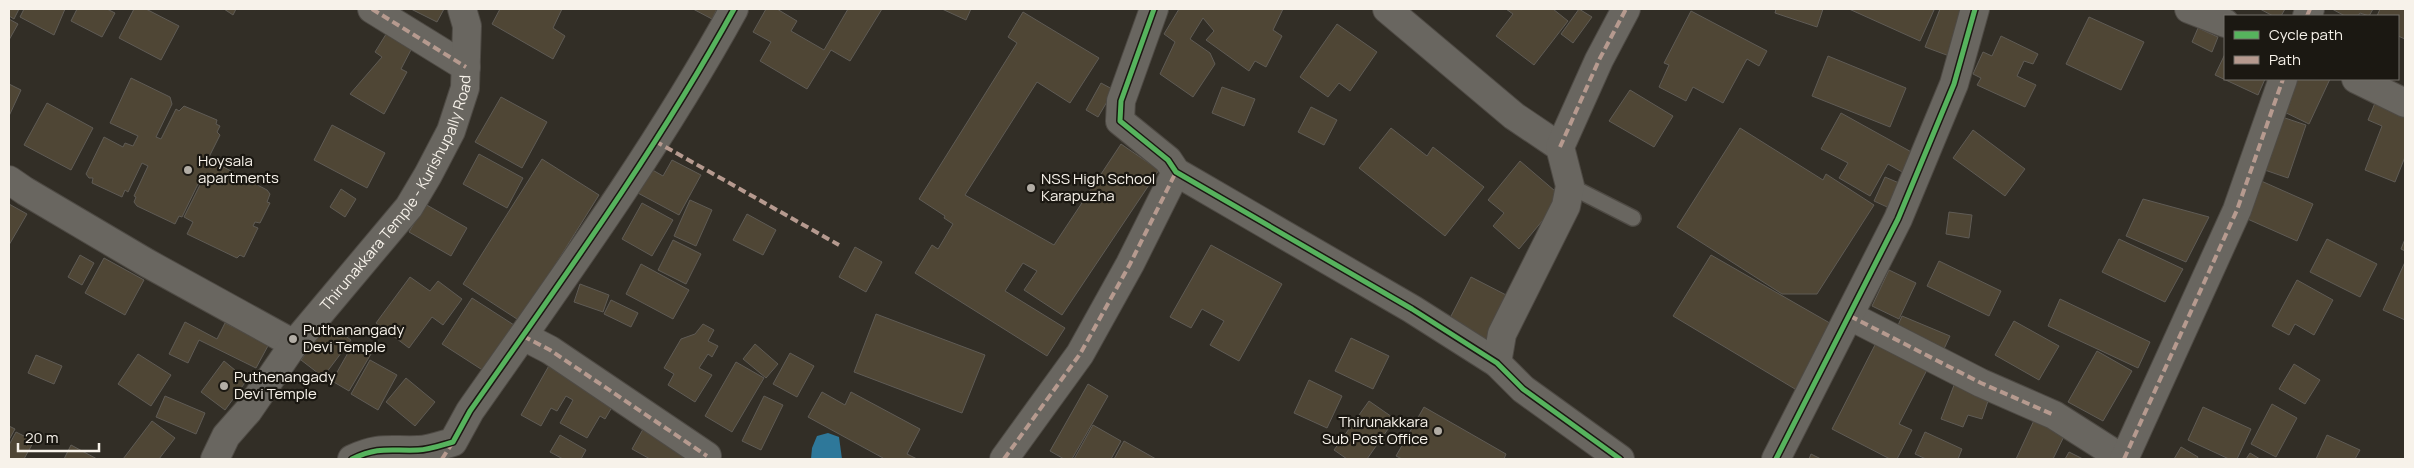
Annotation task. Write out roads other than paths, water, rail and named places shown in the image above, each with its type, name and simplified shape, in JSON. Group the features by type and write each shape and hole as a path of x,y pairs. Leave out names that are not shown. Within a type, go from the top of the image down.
{"street":[{"path":"372,9 466,67"},
{"name":"Thirunakkara Temple - Kurishupally Road","path":"215,459 226,436 248,411 294,344 409,207 428,175 451,130 465,88 467,26 462,9"},
{"path":"352,459 369,451 419,450 453,442 470,411 524,336 655,141 707,58 734,9"},
{"path":"1154,9 1121,101 1120,121 1168,160 1176,172 1412,310 1497,364 1523,389 1620,459"},
{"path":"1387,9 1514,116 1560,147"},
{"path":"1497,364 1502,334 1559,224 1566,206 1570,186 1560,147 1599,60 1626,9"},
{"path":"1776,459 1898,220 1950,93 1975,9"},
{"path":"2189,9 2224,23"},
{"path":"1850,316 1981,383 2054,415 2124,459 2237,210 2283,80"},
{"path":"2358,80 2405,103"},
{"path":"1004,459 1080,354 1130,264 1176,172"},
{"path":"9,180 148,263 294,344"},
{"path":"524,336 550,350 707,456"}],"lane":[{"path":"1570,186 1633,218"}],"water":[{"path":"828,433 839,437 842,459 811,459 812,448 817,436"}],"place":[{"name":"Hoysala apartments","path":"188,170"},
{"name":"NSS High School Karapuzha","path":"1031,188"},
{"name":"Puthanangady Devi Temple","path":"293,339"},
{"name":"Puthenangady Devi Temple","path":"224,386"},
{"name":"Thirunakkara Sub Post Office","path":"1438,431"}]}
